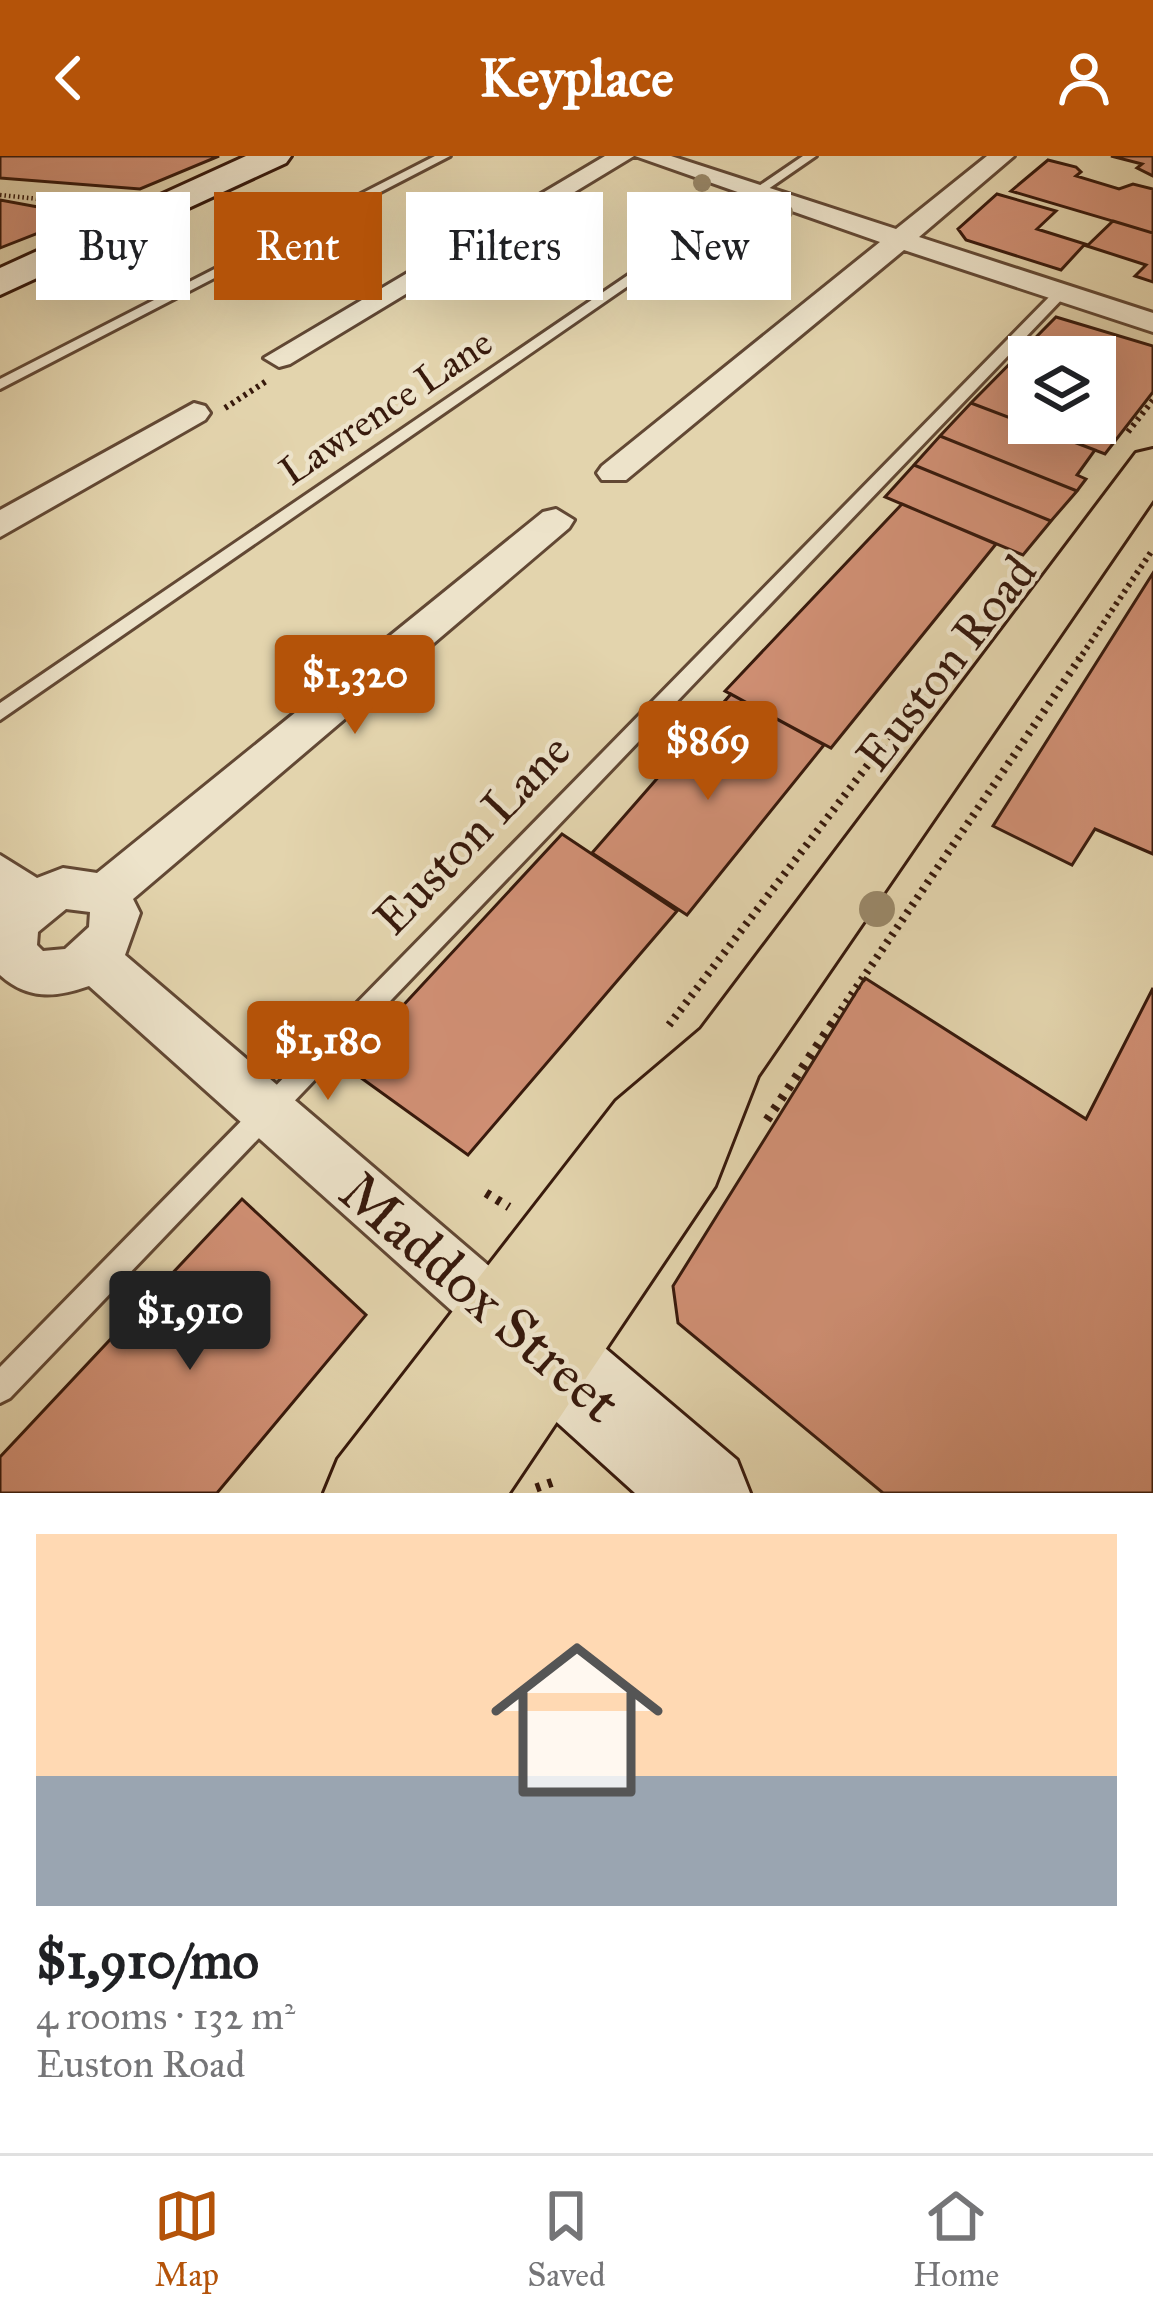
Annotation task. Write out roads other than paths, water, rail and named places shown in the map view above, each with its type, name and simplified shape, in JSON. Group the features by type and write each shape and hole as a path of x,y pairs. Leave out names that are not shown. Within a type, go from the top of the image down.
{"main road":[{"name":"Euston Road","path":"373,1493 526,1336 686,1157 697,1042 1139,449"},
{"name":"Euston Road","path":"452,1493 526,1336"}],"street":[{"path":"0,284 274,156"},
{"path":"279,358 622,156"},
{"path":"647,156 758,192"},
{"path":"614,472 1002,156"},
{"path":"791,203 1153,323"},
{"path":"0,524 194,412"},
{"path":"105,894 556,520"},
{"path":"78,886 105,894 116,913 116,925 94,959 62,974 11,974 16,889 78,886"},
{"name":"Maddox Street","path":"94,959 704,1493"}],"lane":[{"path":"0,385 444,156"},
{"name":"Lawrence Lane","path":"758,192 810,156"},
{"name":"Lawrence Lane","path":"0,713 627,282"},
{"name":"Euston Lane","path":"0,1388 1061,293"}]}
